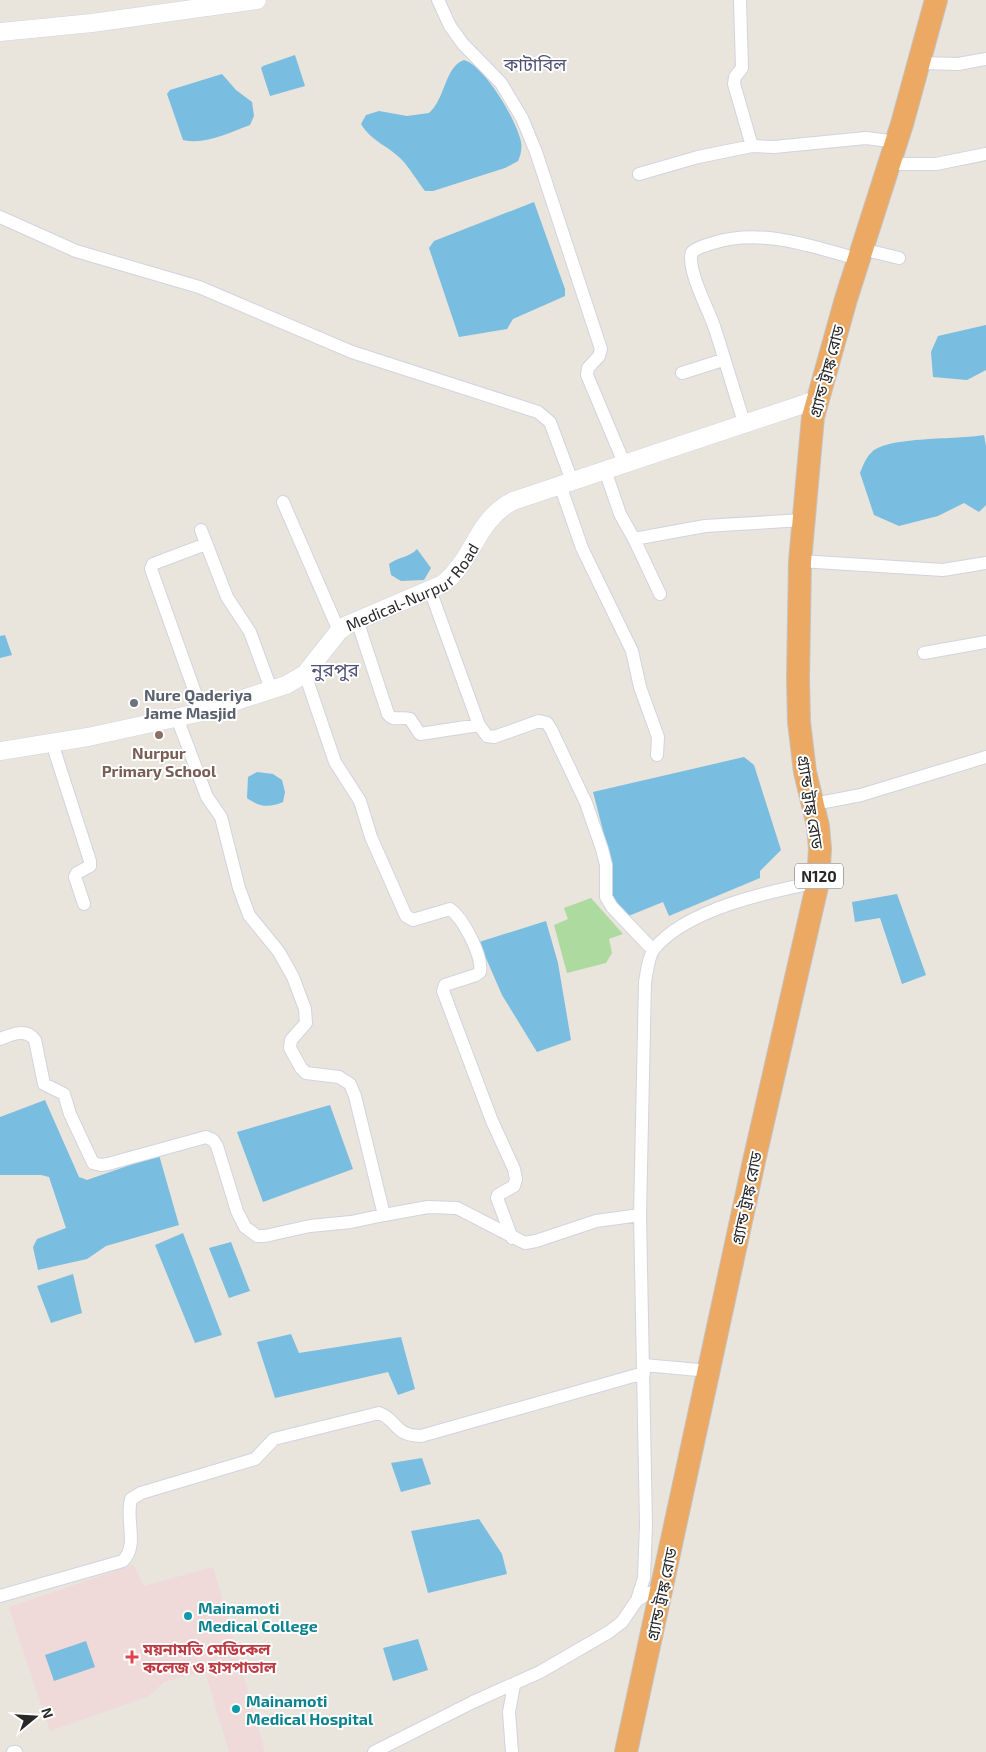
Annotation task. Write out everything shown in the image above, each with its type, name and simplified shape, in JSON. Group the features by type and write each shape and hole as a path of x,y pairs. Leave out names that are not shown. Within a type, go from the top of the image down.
{"highway":[{"name":"গ্র্যান্ড ট্রাঙ্ক রোড","path":"626,1752 756,1151 818,882 820,849 814,804 805,772 799,722 800,561 816,400 860,254 897,142 936,0"}],"street":[{"path":"0,32 92,23 257,0"},
{"path":"438,0 450,26 462,44 502,83 522,118 536,152 601,349 597,360 588,368 587,375 624,464"},
{"path":"740,0 742,68 735,77 734,84 752,146"},
{"path":"920,62 958,64 986,59"},
{"path":"639,174 706,155 752,146 774,147 866,138 897,142"},
{"path":"890,164 936,164 986,154"},
{"path":"0,217 76,251 199,288 352,352 538,412 550,422 582,548 632,652 640,687 658,736 657,755"},
{"path":"744,422 715,331 698,288 690,257 692,252 727,239 757,237 860,254 899,258"},
{"path":"682,373 723,360"},
{"name":"Medical-Nurpur Road","path":"0,751 88,737 177,718 202,712 286,685 305,674 339,631 357,620 430,590 454,575 471,550 483,526 502,506 523,496 624,464 744,422 816,400"},
{"path":"605,470 620,514 660,594"},
{"path":"283,502 339,631"},
{"path":"634,540 705,526 803,520"},
{"path":"201,530 227,596 250,632 271,689"},
{"path":"202,712 150,569 153,564 206,544"},
{"path":"800,561 943,570 986,563"},
{"path":"430,590 479,725 487,736 494,737 539,721 547,723 552,729 586,803 602,849 606,866 606,896 612,907 653,950"},
{"path":"357,620 388,714 391,718 410,719 416,732 424,735 479,725"},
{"path":"924,653 986,642"},
{"path":"305,674 335,762 360,801 371,837 406,916 414,920 450,909 455,912 465,927 477,953 480,972 445,985 443,991 492,1121 514,1169 516,1179 514,1186 498,1195 497,1198 512,1238"},
{"path":"177,718 207,797 221,817 238,888 249,915 279,952 299,990 306,1010 306,1023 291,1040 290,1048 301,1068 306,1073 339,1077 350,1084 355,1096 384,1215"},
{"path":"52,742 90,861 90,866 77,872 76,877 84,904"},
{"path":"814,804 860,795 986,757"},
{"path":"374,1752 474,1702 514,1685 610,1632 622,1622 637,1600 644,1578 646,1559 640,1215 645,982 653,950 671,934 706,915 765,893 818,882"},
{"path":"0,1039 26,1032 35,1040 44,1084 64,1094 77,1130 93,1163 108,1164 206,1137 213,1140 221,1156 236,1211 245,1227 257,1236 310,1226 352,1222 428,1207 457,1208 524,1243 588,1224 640,1215"},
{"path":"0,1596 123,1561 129,1554 132,1546 128,1511 131,1499 141,1493 255,1458 274,1439 380,1414 386,1416 407,1436 421,1436 644,1369 709,1371"},
{"path":"637,1600 649,1593 662,1590"},
{"path":"512,1752 509,1712 514,1685"}],"shaded area":[{"name":"ময়নামতি মেডিকেল কলেজ ও হাসপাতাল","path":"133,1565 144,1586 213,1567 265,1752 229,1752 205,1671 164,1682 149,1696 50,1731 9,1607"}],"green space":[{"path":"591,898 623,934 609,939 612,953 606,963 567,973 554,925 568,919 564,908"}],"water":[{"path":"295,55 305,86 270,96 261,68"},
{"path":"464,60 481,72 507,108 521,142 520,156 518,161 505,168 433,191 425,191 401,159 374,139 361,124 366,115 379,111 407,116 429,113 439,100 453,69"},
{"path":"222,74 236,90 252,102 254,116 250,125 208,140 183,140 167,94 170,90"},
{"path":"534,202 565,289 565,296 513,319 507,329 459,337 429,248 434,241"},
{"path":"986,325 986,370 967,380 933,377 931,352 938,336"},
{"path":"984,435 986,446 986,505 979,512 964,503 938,516 899,526 874,515 860,473 866,459 872,452 893,443"},
{"path":"417,549 431,568 424,580 401,581 391,575 389,564 411,554"},
{"path":"5,635 12,655 0,658 0,636"},
{"path":"744,757 754,765 781,850 760,871 760,878 669,916 663,902 626,917 607,890 613,869 593,792"},
{"path":"257,772 273,774 282,780 285,792 283,802 264,806 247,798 248,777"},
{"path":"897,894 926,975 902,984 880,918 855,922 852,902"},
{"path":"546,921 558,963 571,1040 537,1052 502,995 479,942"},
{"path":"45,1100 79,1177 87,1180 159,1155 179,1225 106,1246 87,1259 38,1270 33,1247 37,1239 66,1228 49,1177 41,1175 0,1175 0,1117"},
{"path":"330,1105 353,1169 263,1202 237,1132"},
{"path":"183,1233 222,1335 195,1343 155,1245"},
{"path":"231,1242 250,1291 229,1298 209,1248"},
{"path":"73,1274 82,1313 51,1323 37,1286"},
{"path":"291,1334 299,1353 401,1337 415,1389 398,1395 388,1372 275,1398 257,1342"},
{"path":"422,1458 431,1484 401,1492 391,1463"},
{"path":"479,1519 502,1554 507,1574 428,1593 411,1531"},
{"path":"418,1639 428,1670 393,1681 383,1648"},
{"path":"86,1641 95,1667 54,1681 45,1655"}],"place":[{"name":"Nure Qaderiya Jame Masjid","path":"134,703"},
{"name":"Nurpur Primary School","path":"159,735"},
{"name":"Mainamoti Medical College","path":"188,1616"},
{"name":"ময়নামতি মেডিকেল কলেজ ও হাসপাতাল","path":"132,1657"},
{"name":"Mainamoti Medical Hospital","path":"236,1709"}],"district":[{"name":"কাটাবিল","path":"535,64"},
{"name":"নুরপুর","path":"335,669"}]}
